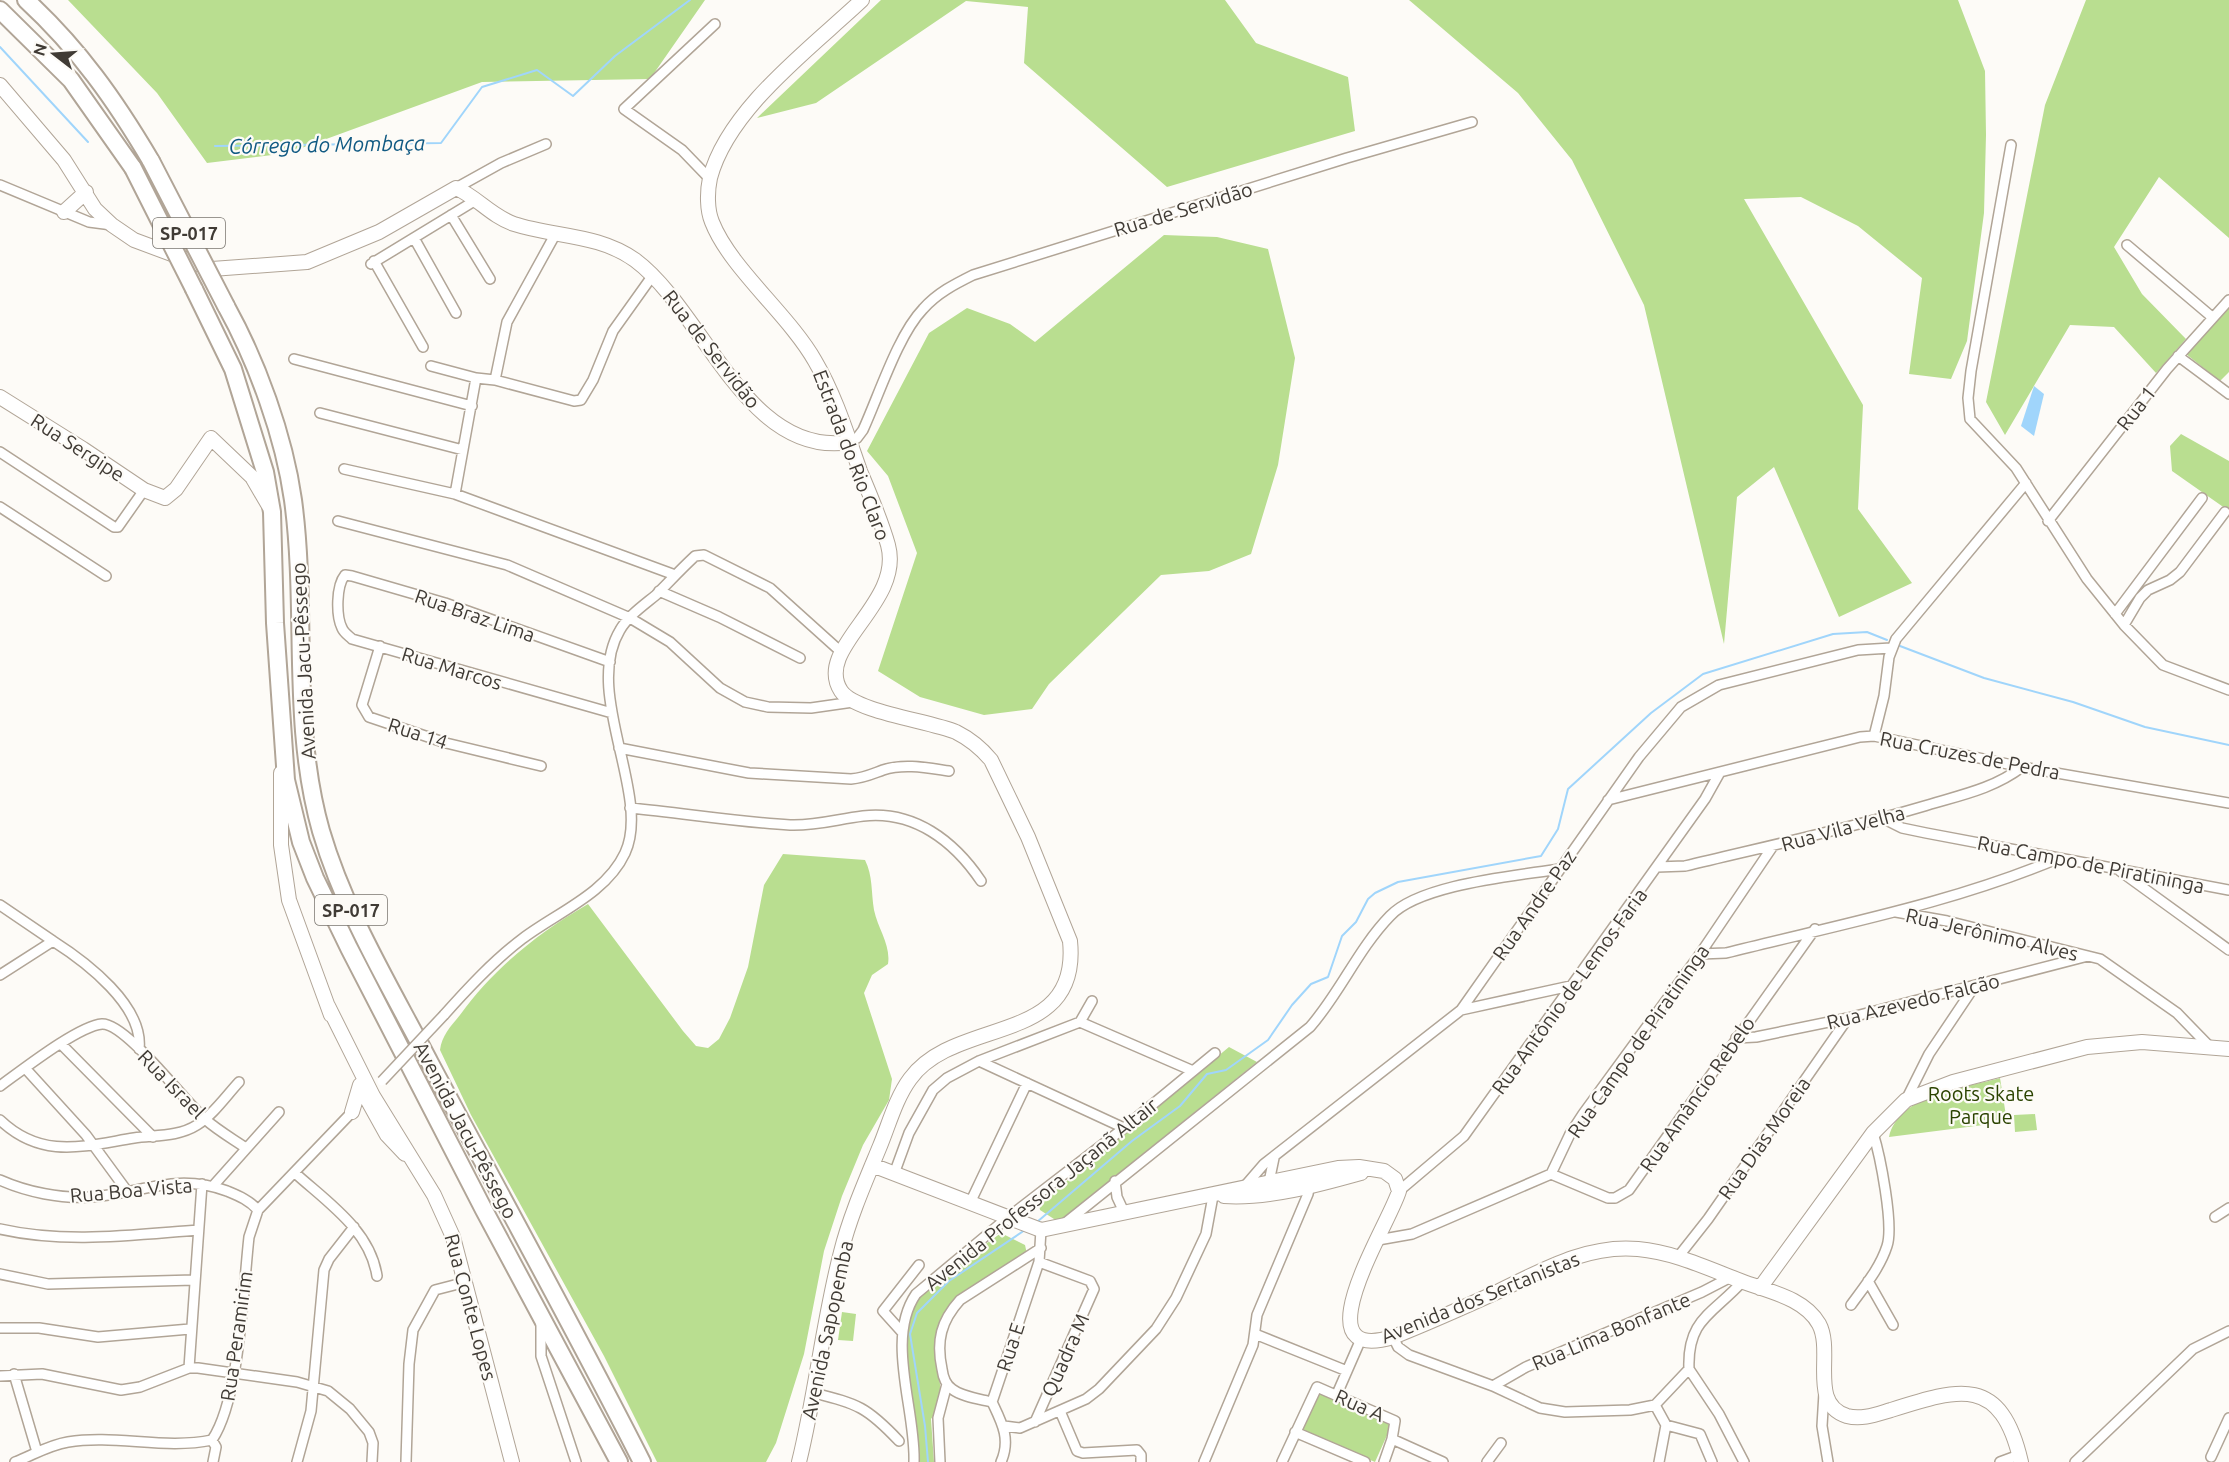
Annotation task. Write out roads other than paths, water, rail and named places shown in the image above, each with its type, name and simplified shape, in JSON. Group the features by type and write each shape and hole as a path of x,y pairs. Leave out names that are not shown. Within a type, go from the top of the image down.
{"highway":[{"name":"Avenida Jacu-Pêssego","path":"26,0 56,28 88,64 116,102 151,161 226,306 262,385 285,462 293,499 298,551 302,723 309,784 333,866 379,966 642,1462"},
{"name":"Avenida Jacu-Pêssego","path":"0,10 71,80 133,168 233,369 255,434 272,512 275,623 282,737 292,811 315,878 479,1200 619,1462"}],"main road":[{"name":"Estrada do Rio Claro","path":"840,651 881,596 888,579 889,546 850,442 814,360 792,327 717,233 709,206 710,179 724,144 748,109 862,0"},
{"path":"0,85 64,160 95,208 112,225 134,240 212,269 307,262 379,232 456,188"},
{"name":"Rua de Servidão","path":"456,188 509,222 607,244 635,260 673,298 737,386 771,420 808,440 837,444 850,442"},
{"path":"64,212 86,192"},
{"name":"Rua Sergipe","path":"0,398 150,493"},
{"path":"235,460 250,451 255,434"},
{"path":"150,493 169,496 211,438 252,477 272,512"},
{"path":"840,651 836,667 838,685 843,694 853,702 958,733 981,749 991,760 1028,837 1070,941 1072,958 1070,976 1063,991 1044,1010 1022,1022 954,1046 921,1066 901,1094 872,1166 1034,1228 1058,1228 1124,1212 1310,1179 1359,1167 1390,1174 1395,1179 1399,1191"},
{"path":"282,737 280,811 284,872 297,927 328,1006 373,1090 351,1113"},
{"path":"1760,1288 1873,1133 1906,1100 1953,1082 2087,1047 2142,1042 2178,1043 2229,1049"},
{"name":"Rua Conte Lopes","path":"373,1090 375,1116 393,1142 412,1160"},
{"name":"Rua Conte Lopes","path":"373,1090 443,1214 466,1282 512,1462"},
{"path":"351,1113 375,1116"},
{"name":"Avenida Sapopemba","path":"799,1462 841,1251 872,1166"},
{"path":"1246,1191 1269,1182 1310,1179"},
{"name":"Avenida dos Sertanistas","path":"1399,1191 1351,1301 1350,1324 1353,1333 1361,1339 1372,1341 1393,1337 1552,1266 1597,1250 1638,1249 1678,1257 1804,1307 1819,1325 1825,1354 1824,1392"},
{"path":"1824,1392 1831,1406 1839,1412 1858,1418 1942,1393 1971,1394 1982,1398 2004,1415 2020,1459"}],"street":[{"path":"710,179 682,150 624,109 715,24"},
{"name":"Rua de Servidão","path":"850,442 857,438 863,430 909,327 923,309 948,288 973,275 1347,158 1472,122"},
{"path":"456,188 546,144"},
{"path":"2011,146 1971,371 1968,409 1975,427 2011,461 2087,579 2124,625 2163,665 2229,690"},
{"path":"0,186 89,222 112,225"},
{"path":"423,347 373,262 476,200"},
{"path":"451,215 489,279"},
{"path":"495,381 507,322 556,233"},
{"path":"414,238 456,313"},
{"path":"2127,245 2212,317"},
{"path":"431,366 574,401 581,400 593,380 613,331 652,275"},
{"name":"Rua 1","path":"2048,521 2178,356 2229,300"},
{"path":"2178,356 2229,394"},
{"path":"294,359 472,406"},
{"path":"454,494 476,378"},
{"path":"320,413 463,450"},
{"path":"0,452 112,527 118,527 150,493"},
{"path":"344,469 454,494 675,575"},
{"path":"1874,736 1891,648 1902,630 2026,483"},
{"path":"2115,614 2202,498"},
{"path":"0,507 106,576"},
{"path":"2124,625 2140,598 2148,590 2180,572 2225,512"},
{"path":"338,521 507,565 630,618 676,646 720,688 745,702 768,707 811,708 853,702"},
{"path":"373,1090 495,961 522,939 580,900 618,865 630,837 630,808 612,713 610,662 621,629 694,556 704,555 770,588 840,651"},
{"name":"Rua Braz Lima","path":"341,581 345,575 352,576 445,603 610,662"},
{"name":"Rua Marcos","path":"341,581 342,628 352,639 612,713"},
{"path":"659,591 719,617 800,658"},
{"name":"Rua 14","path":"380,646 362,705 369,717 446,743 542,766"},
{"name":"Rua Andre Paz","path":"1461,1010 1608,800 1669,719 1694,697 1719,685 1858,650 1891,648"},
{"name":"Rua Cruzes de Pedra","path":"1608,800 1860,737 1874,736 2022,767 2229,803"},
{"path":"619,748 749,773 851,779 865,778 884,770 913,767 950,771"},
{"name":"Rua Vila Velha","path":"1657,867 1675,867 1884,819 1991,786 2008,778 2022,767"},
{"name":"Rua Antônio de Lemos Faria","path":"1399,1191 1464,1136 1575,985 1706,799 1719,774"},
{"path":"630,808 807,826 865,816 895,818 925,827 951,843 981,880"},
{"name":"Rua Campo de Piratininga","path":"1884,819 1902,828 1926,834 2229,890"},
{"name":"Rua Campo de Piratininga","path":"1551,1174 1570,1134 1583,1114 1700,954 1773,846"},
{"path":"1891,911 2004,879 2059,858"},
{"path":"2116,868 2229,950"},
{"name":"Avenida Professora Jaçanã Altair","path":"1058,1228 1310,1027 1340,990 1378,929 1402,905 1438,891 1559,869"},
{"path":"0,905 81,961 119,997 138,1028 139,1049"},
{"name":"Rua Jerônimo Alves","path":"1700,954 1726,953 1891,911 1947,921 2088,956 2115,968 2193,1028 2210,1047"},
{"name":"Rua Amâncio Rebelo","path":"1551,1174 1608,1198 1615,1198 1629,1190 1815,929"},
{"path":"0,975 53,941"},
{"name":"Rua Azevedo Falcão","path":"1736,1038 1756,1037 1848,1018 2088,956"},
{"path":"1246,1191 1256,1171 1461,1010 1575,985"},
{"path":"1906,1100 1929,1054 1974,987"},
{"path":"894,1174 909,1133 933,1090 946,1078 979,1061 1080,1022 1092,1001"},
{"name":"Rua Dias Moreia","path":"1678,1257 1708,1219 1848,1018"},
{"path":"1080,1022 1193,1071"},
{"name":"Rua Israel","path":"61,1044 98,1025 113,1027 139,1049 205,1119 246,1148"},
{"path":"2178,1043 2193,1028"},
{"path":"0,1086 61,1044 153,1137"},
{"name":"Avenida Professora Jaçanã Altair","path":"914,1462 901,1331 908,1306 916,1294 1006,1219 1124,1128 1215,1053"},
{"path":"979,1061 1124,1128"},
{"path":"25,1068 96,1147 128,1191"},
{"path":"0,1120 23,1138 43,1145 64,1148 96,1147 187,1130 205,1119 239,1082"},
{"path":"970,1203 1027,1083"},
{"path":"213,1186 279,1112"},
{"path":"258,1210 351,1113"},
{"path":"1851,1305 1868,1281 1889,1241 1883,1173 1873,1133"},
{"path":"1269,1182 1275,1156"},
{"path":"295,1173 354,1227 369,1253 377,1276"},
{"path":"1378,1240 1412,1234 1551,1174"},
{"path":"1204,1462 1253,1346 1257,1315 1310,1179"},
{"name":"Rua Boa Vista","path":"0,1180 71,1197 128,1191 164,1183 202,1184 240,1196 258,1210"},
{"name":"Avenida Professora Jaçanã Altair","path":"1115,1181 1117,1197 1124,1212"},
{"path":"189,1368 202,1184"},
{"path":"1004,1426 1016,1429 1035,1422 1099,1389 1166,1316 1206,1234 1213,1196"},
{"path":"2215,1217 2229,1208"},
{"name":"Rua Peramirim","path":"212,1440 223,1421 234,1372 249,1237 258,1210"},
{"path":"297,1462 307,1431 314,1385 324,1270 329,1259 354,1227"},
{"name":"Rua E","path":"992,1402 1039,1262 1041,1248 1034,1228"},
{"path":"0,1229 46,1237 94,1238 198,1230"},
{"path":"940,1462 938,1418 947,1384 938,1353 939,1335 952,1309 976,1288 1041,1248"},
{"name":"Quadra M","path":"1035,1422 1094,1289 1090,1281 1039,1262"},
{"path":"901,1331 884,1311 919,1265"},
{"path":"0,1274 48,1284 194,1280"},
{"path":"1736,1279 1694,1330 1690,1343 1689,1369 1719,1414 1744,1462"},
{"name":"Rua Lima Bonfante","path":"1493,1386 1526,1367 1736,1279"},
{"path":"1868,1281 1893,1325"},
{"path":"406,1462 409,1364 414,1325 435,1290 466,1282"},
{"path":"1702,1292 1707,1300 1709,1311"},
{"path":"541,1314 541,1356 576,1462"},
{"path":"0,1328 39,1328 108,1337 190,1329"},
{"path":"2075,1462 2193,1349 2229,1331"},
{"path":"1255,1334 1347,1371"},
{"path":"1393,1337 1398,1347 1410,1355 1552,1411 1630,1410 1655,1405 1689,1369"},
{"path":"1337,1394 1361,1339"},
{"path":"0,1376 14,1374 52,1376 122,1390 140,1387 189,1368 234,1372 314,1385 339,1399 369,1432 374,1443 372,1462"},
{"path":"14,1374 37,1452"},
{"path":"947,1384 958,1393 992,1402 1004,1426 1003,1458 1012,1462"},
{"name":"Rua A","path":"1295,1432 1313,1390 1318,1387 1395,1421 1384,1462"},
{"path":"1824,1392 1822,1426 1828,1462"},
{"path":"814,1393 862,1406 878,1418 899,1441"},
{"path":"1655,1405 1666,1425 1659,1462"},
{"path":"1060,1411 1077,1451 1083,1453 1137,1450 1141,1455 1141,1462"},
{"path":"2211,1457 2229,1418"},
{"path":"1666,1425 1700,1434 1712,1462"},
{"path":"1282,1462 1295,1432 1365,1462"},
{"path":"1392,1439 1443,1462"},
{"path":"19,1461 56,1444 88,1440 179,1444 212,1440 216,1447 213,1462"},
{"path":"1487,1462 1501,1443"},
{"path":"2000,1462 2020,1459"}],"water":[{"path":"2034,386 2044,394 2034,436 2021,426"}],"waterway":[{"name":"Córrego do Mombaça","path":"215,146 441,143 482,87 537,70 573,96 615,56 690,0"},
{"path":"0,47 88,142"},
{"path":"1037,1222 1132,1141 1180,1106 1207,1074 1226,1070 1268,1040 1292,1005 1311,984 1328,977 1342,936 1356,922 1368,899 1375,893 1398,882 1541,856 1558,829 1568,789 1651,713 1703,674 1833,634 1867,632 1887,640"},
{"path":"1900,646 1984,678 2073,702 2145,727 2229,745"},
{"path":"928,1462 925,1426 910,1334 917,1313 949,1281 1025,1230"}],"park label":[{"name":"Roots Skate Parque","path":"1981,1104"}]}
